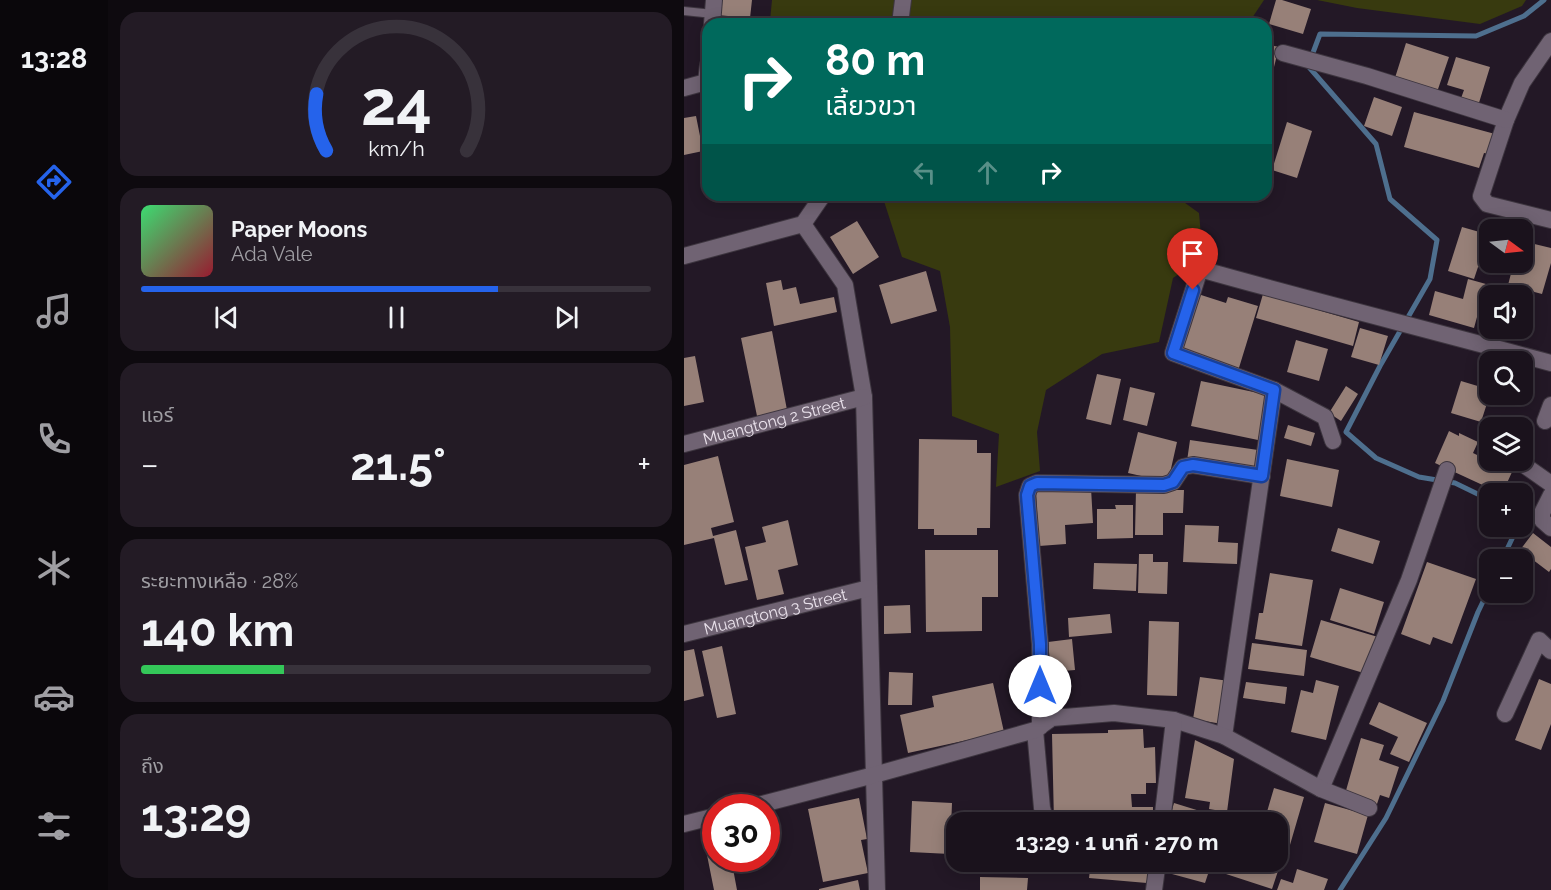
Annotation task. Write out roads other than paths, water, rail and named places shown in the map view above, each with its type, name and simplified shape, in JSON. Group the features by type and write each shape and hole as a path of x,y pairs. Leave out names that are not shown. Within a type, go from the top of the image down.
{"street":[{"path":"901,18 903,0"},
{"path":"1551,41 1522,83 1506,120 1481,196 1487,204 1551,220"},
{"path":"1283,53 1367,76 1506,120"},
{"path":"684,88 702,83"},
{"path":"684,256 803,224 819,201"},
{"path":"803,224 845,285 864,397 877,890"},
{"path":"1333,441 1325,417 1274,390 1173,353 1200,269 1551,363"},
{"path":"1224,736 1274,390"},
{"name":"Muangtong 2 Street","path":"684,444 864,397"},
{"path":"1545,421 1551,405"},
{"path":"1043,812 1037,728 1040,644 1027,495 1030,486 1037,483 1164,485 1173,482 1183,467 1193,465 1262,476"},
{"path":"1321,789 1409,580 1447,470"},
{"path":"1533,471 1551,484"},
{"path":"1551,495 1542,513 1542,520 1551,528"},
{"name":"Muangtong 3 Street","path":"684,634 869,588"},
{"path":"1505,714 1539,640 1551,651"},
{"path":"780,799 1037,728 1052,718 1114,713 1174,720 1224,736 1321,789 1369,808"},
{"path":"1163,812 1174,720"},
{"path":"684,824 702,820"},
{"path":"1154,890 1156,872"}],"lane":[{"path":"684,10 713,13"}],"waterway":[{"path":"1479,495 1455,483 1419,477 1376,458 1346,432 1380,366 1430,279 1437,240 1390,199 1376,144 1308,66 1320,34 1476,36 1524,16 1544,0"},
{"path":"1507,549 1513,537"},
{"path":"1340,890 1386,818 1443,701 1482,603"}]}
